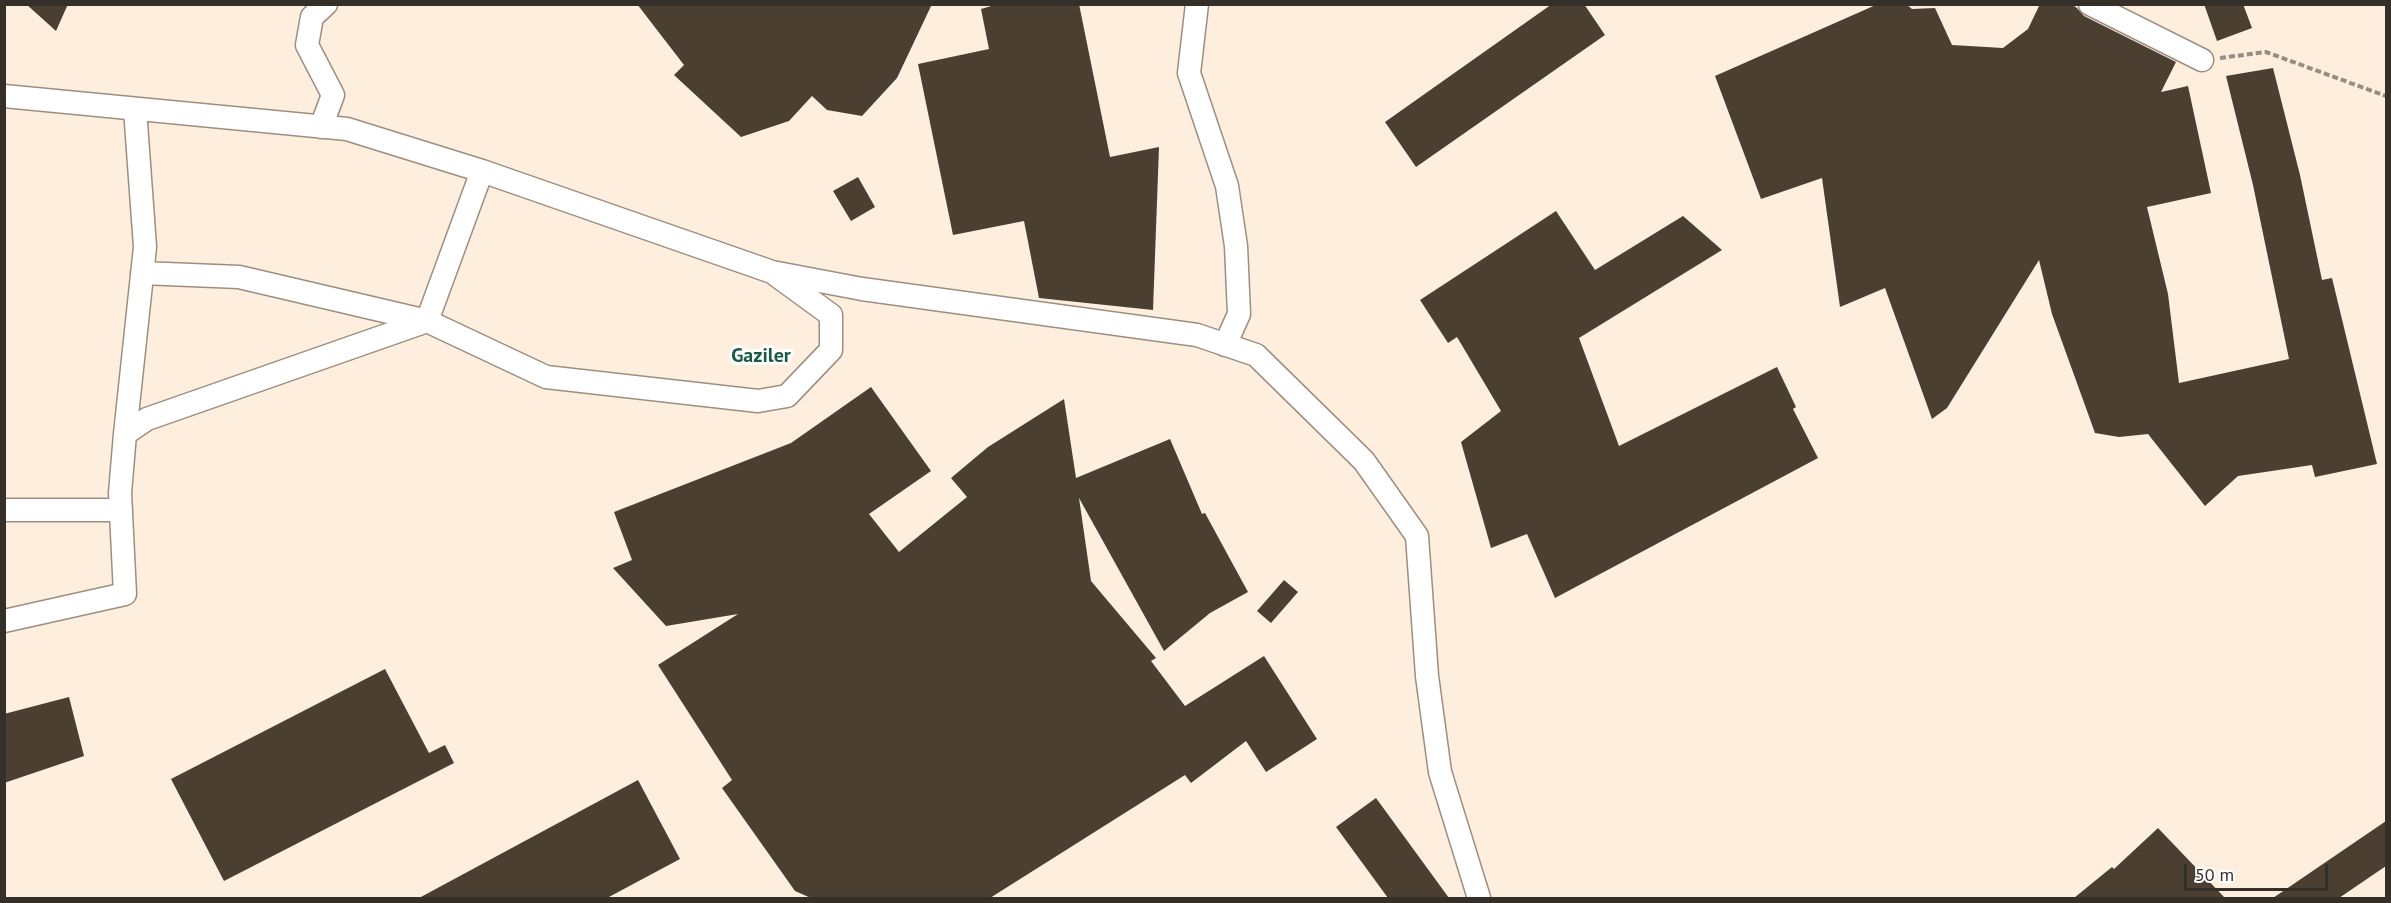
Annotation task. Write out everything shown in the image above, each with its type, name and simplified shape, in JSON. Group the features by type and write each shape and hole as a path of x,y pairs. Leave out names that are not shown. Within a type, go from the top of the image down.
{"street":[{"path":"321,127 333,95 307,45 312,17 326,4"},
{"path":"1197,4 1189,73 1227,186 1236,246 1239,314 1226,345"},
{"path":"2090,4 2202,60"},
{"path":"6,97 347,129 482,171 772,272 862,289 1197,335 1256,355 1364,461 1417,536 1427,676 1440,772 1479,898"},
{"path":"4,621 125,594 120,493 145,248 135,109"},
{"path":"427,321 482,171"},
{"path":"142,273 238,277 427,321 546,377 758,401 788,396 831,350 831,315 772,272"},
{"path":"125,434 147,419 427,321"},
{"path":"4,510 121,510"}],"path":[{"path":"2202,60 2266,52 2386,96"}],"building":[{"path":"26,4 68,4 56,31"},
{"path":"637,4 932,4 897,78 862,116 827,110 812,96 789,121 741,137 674,75 684,65"},
{"path":"998,4 1079,4 1110,157 1159,147 1153,310 1039,298 1024,221 953,235 918,64 989,49 981,9"},
{"path":"1552,4 1584,4 1605,35 1416,167 1385,122"},
{"path":"1878,4 1906,4 1912,9 1935,8 1952,45 2003,48 2028,29 2040,4 2071,4 2084,16 2176,62 2161,92 2188,86 2211,193 2147,207 2168,294 2179,383 2289,359 2253,185 2226,76 2273,68 2300,175 2322,280 2332,278 2377,464 2315,477 2312,465 2238,476 2205,506 2148,434 2119,437 2095,433 2052,314 2039,260 1947,408 1932,419 1885,288 1840,307 1822,178 1761,199 1715,76"},
{"path":"2204,4 2243,4 2252,28 2217,41"},
{"path":"858,177 875,207 851,221 833,191"},
{"path":"1556,211 1595,270 1683,216 1722,250 1579,338 1619,446 1777,367 1796,407 1793,409 1818,458 1555,598 1527,534 1491,548 1461,442 1501,411 1457,337 1448,343 1420,300"},
{"path":"871,387 931,471 869,514 899,552 967,497 951,478 988,447 1064,399 1076,478 1170,439 1202,514 1205,513 1248,592 1210,613 1164,651 1079,498 1091,581 1156,658 1151,661 1185,706 1264,656 1317,739 1266,772 1246,741 1191,783 1185,775 990,898 811,898 795,891 722,788 732,780 658,665 738,614 666,626 613,568 632,560 614,512 791,443"},
{"path":"1284,580 1298,592 1271,623 1257,611"},
{"path":"385,669 429,753 445,745 454,763 224,881 171,779"},
{"path":"69,697 84,756 4,783 4,714"},
{"path":"638,780 680,859 607,898 419,898"},
{"path":"1376,798 1449,898 1388,898 1336,827"},
{"path":"2386,821 2386,866 2339,898 2273,898"},
{"path":"2158,828 2225,898 2074,898 2112,867 2114,869"}],"district":[{"name":"Gaziler","path":"761,356"}]}
